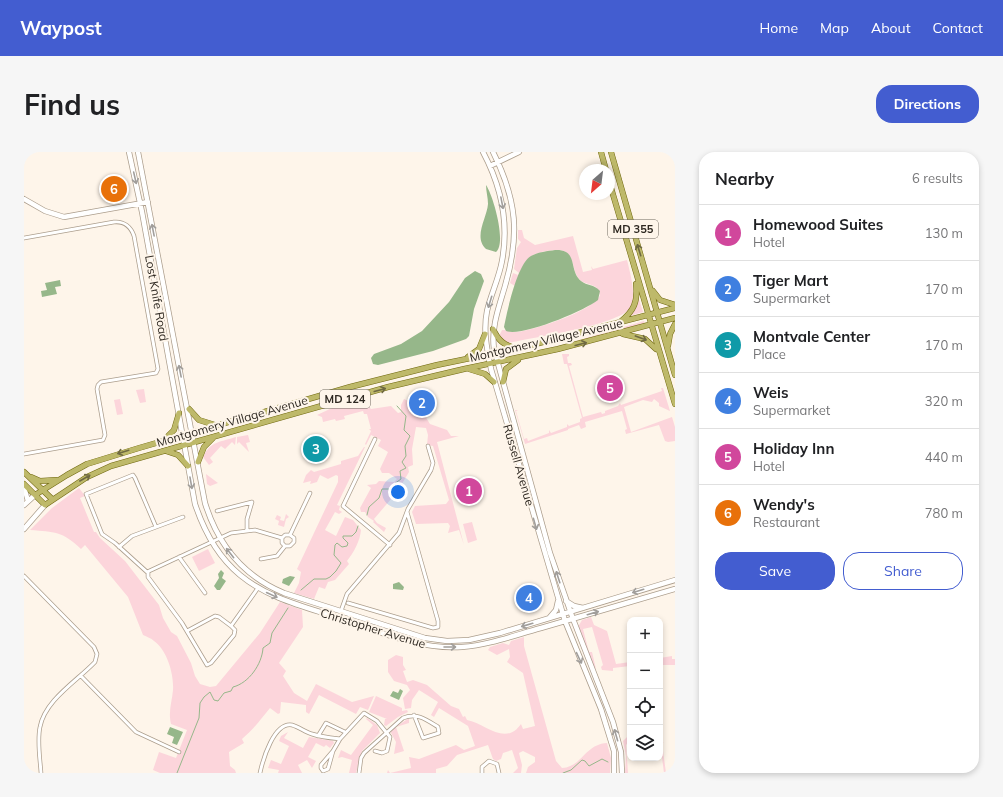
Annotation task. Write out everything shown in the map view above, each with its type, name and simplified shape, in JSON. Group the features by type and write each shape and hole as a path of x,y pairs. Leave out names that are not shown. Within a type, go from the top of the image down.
{"main road":[{"path":"601,152 604,164"},
{"name":"MD 355","path":"611,152 675,375"},
{"name":"MD 355","path":"614,200 658,352 675,404"},
{"path":"618,324 631,312 636,302 637,290 633,264"},
{"path":"650,287 660,300 675,305"},
{"name":"MD 124","path":"648,315 675,308"},
{"name":"Montgomery Village Avenue","path":"36,495 87,464 183,435 350,387 464,359 495,354 566,337 648,315"},
{"name":"MD 124","path":"651,325 675,318"},
{"path":"667,349 670,334 675,324"},
{"name":"Montgomery Village Avenue","path":"45,505 87,477 111,466 313,407 464,369 569,347 651,325"},
{"path":"493,329 497,338 502,343 520,348"},
{"path":"464,359 478,349 485,334"},
{"path":"618,334 635,335 645,338 658,352"},
{"path":"566,337 569,347"},
{"path":"503,382 506,369 510,364 525,357"},
{"path":"464,369 485,374 494,382"},
{"path":"189,409 204,423 220,425"},
{"path":"160,442 174,430 179,412"},
{"path":"198,462 204,447 216,436"},
{"path":"163,451 178,455 188,466"},
{"path":"25,473 52,499"},
{"name":"MD 124","path":"25,473 40,481 59,480"},
{"path":"24,486 36,495 45,505"}],"street":[{"name":"Lost Knife Road","path":"128,152 141,204 185,445"},
{"name":"Lost Knife Road","path":"138,152 180,375 189,409 194,442"},
{"path":"484,154 494,152"},
{"name":"Russell Avenue","path":"494,152 514,209 515,235 509,270 493,329 495,354 543,530 570,612 608,708 620,748 622,773"},
{"path":"490,166 518,152"},
{"name":"Russell Avenue","path":"484,154 490,166 502,202 506,229 503,259 488,310 485,334 488,355 494,382 558,599 565,621 601,709 614,751 614,773"},
{"path":"24,198 44,211 64,217 148,202"},
{"path":"24,238 114,222 124,223 129,227 134,236 158,369 156,372 101,382 98,385 105,435 103,440 24,454"},
{"path":"375,439 343,505 390,545"},
{"name":"Christopher Avenue","path":"194,442 205,503 218,537 235,560 266,584 284,593 418,636 447,641 469,640 490,636 675,580"},
{"name":"Christopher Avenue","path":"185,445 195,504 200,519 211,541 231,566 258,588 295,604 405,640 451,648 482,644 675,589"},
{"path":"341,612 347,594 390,545 401,530 407,512 431,470 433,463 428,446"},
{"path":"156,527 133,475 88,492 86,497 102,534 119,546 143,570 148,572 218,537 247,530 264,532 282,538"},
{"path":"24,486 26,503"},
{"path":"290,535 310,493"},
{"name":"Montgomery Village Avenue","path":"26,503 36,495"},
{"path":"217,511 252,502 253,504 247,519 247,530"},
{"name":"Montgomery Village Avenue","path":"24,529 45,505"},
{"path":"348,602 434,628 438,626 438,621 407,512"},
{"path":"119,546 128,538 183,517"},
{"path":"282,538 285,535 290,535"},
{"path":"261,559 277,556 285,546 290,546 294,542 294,538 290,535"},
{"path":"282,538 282,543 285,546"},
{"path":"179,557 205,593"},
{"path":"148,572 148,577 187,631 204,663 208,665 234,635 235,630 219,617 215,616 187,631"},
{"path":"24,576 96,651 96,661 51,705 42,718 39,733 40,773"},
{"path":"231,626 258,588"},
{"path":"548,619 556,610 558,599"},
{"path":"566,601 574,606 584,608"},
{"path":"81,676 136,732 179,752"},
{"path":"333,751 328,769 323,771 321,766 345,732 362,713 373,718 390,738 387,751 382,753 375,751"},
{"path":"360,772 364,753 403,718 414,715 424,718 438,727 439,733 423,738 414,715"},
{"path":"318,736 326,723 345,732"},
{"path":"260,773 273,738 281,728 292,725 318,736 340,739"},
{"path":"481,773 484,764 492,761 497,764 499,773"}],"shaded area":[{"path":"486,185 492,198 500,229 499,247 496,252 486,249 482,244 481,239 482,227 488,204"},
{"path":"518,230 522,230 524,238 535,245 573,236 583,272 592,270 591,266 593,269 627,260 633,291 633,298 630,308 623,314 610,320 574,330 508,343 503,341 499,336 502,330 517,332 536,328 563,319 587,307 600,295 596,287 581,281 575,273 569,255 560,250 535,254 522,269 515,286 510,283 513,273 518,275 519,273 514,269 517,248 521,242 518,239"},
{"path":"555,250 567,253 570,256 577,276 581,281 595,287 600,291 598,300 591,305 553,322 525,330 514,332 506,331 504,327 513,289 521,268 531,256"},
{"path":"475,271 481,274 484,281 474,309 469,336 466,339 433,351 378,365 373,364 371,358 374,354 401,344 422,331 449,302 465,278"},
{"path":"60,280 61,286 55,287 57,294 42,297 41,291 47,290 45,283"},
{"path":"639,299 643,312 630,316"},
{"path":"644,321 645,324 572,342"},
{"path":"562,354 569,354 567,357 568,363 571,363 572,365 569,366 583,417 601,412 602,414 605,413 605,411 618,406 620,403 621,405 662,391 661,388 663,388 670,411 659,406 659,403 654,399 652,402 643,400 624,407 631,432 672,417 675,427 675,441 665,441 659,425 626,434 625,430 627,429 622,411 585,422 586,427 581,429 579,425 525,444 515,410 518,410 516,411 524,439 527,438 528,441 549,433 549,430 551,433 567,427 567,424 569,426 580,422 580,419 582,418 567,364 564,364"},
{"path":"144,389 146,402 140,403 136,390"},
{"path":"120,399 123,414 117,415 114,400"},
{"path":"404,399 415,404 416,409 419,408 421,416 425,416 430,424 447,430 451,436 459,436 437,442 464,545 459,530 448,533 450,526 448,523 416,524 412,512 415,506 446,504 449,500 433,446 427,445 428,435 426,428 416,427 412,449 413,465 408,467 409,472 397,492 374,519 377,523 386,528 384,532 368,517 365,512 361,512 360,508 371,488 367,485 376,484 379,481 394,482 397,479 389,473 382,473 380,469 388,452 378,446 381,440 371,435 366,445 365,444 371,431 369,429 371,429 367,414 364,414 363,411 344,416 345,419 336,421 335,419 323,422 322,417 317,415 332,408 363,400 371,409 391,406 398,413 401,412 401,405"},
{"path":"248,435 250,442 246,443 249,452 239,442 237,444 237,437"},
{"path":"236,437 235,445 232,442 225,449 221,446 210,458 213,462 209,465 203,457 209,448 216,443"},
{"path":"364,447 337,505 340,506 339,510 342,512 339,514 335,512 325,530 336,536 345,517 353,520 361,530 356,546 347,561 349,564 335,580 328,582 325,589 319,587 314,599 294,593 299,583 301,572 297,569 338,482 338,476 336,475 328,479 320,475 317,482 310,484 311,481 303,483 306,475 311,470 314,472 341,464 341,461 358,456"},
{"path":"206,474 218,483 210,486 207,484"},
{"path":"79,488 85,496 80,498 94,532 96,532 100,538 125,561 159,605 163,618 171,632 177,636 200,684 210,687 216,686 260,633 280,602 302,610 303,627 279,663 286,671 283,676 294,693 307,701 316,684 352,702 374,696 368,710 360,707 356,714 319,695 309,714 306,712 306,705 281,702 280,713 278,714 270,708 242,739 244,743 229,752 230,766 236,773 160,773 153,770 159,752 176,758 187,730 171,724 170,711 173,684 169,663 163,650 152,639 143,635 128,597 85,545 81,549 69,539 58,534 46,531 30,530 52,508"},
{"path":"286,514 289,517 286,519 284,527 278,525 279,521 275,519 277,515 281,517 280,520 284,521"},
{"path":"472,522 477,540 468,543 463,524"},
{"path":"208,549 215,563 199,571 192,557"},
{"path":"221,570 224,573 222,578 226,581 220,590 217,590 214,586 219,578 218,574"},
{"path":"290,576 295,577 289,586 282,583 283,579"},
{"path":"399,582 404,587 403,590 393,589 393,584"},
{"path":"591,617 594,625 607,631 616,664 627,662 627,666 613,668 613,671 602,670 601,667 603,665 592,627 583,629 589,652 592,652 596,669 594,667 578,627 582,620"},
{"path":"524,637 524,646 556,761 562,768 569,767 594,747 607,743 611,758 610,773 526,773 528,767 535,762 535,757 523,751 519,753 522,765 521,773 513,773 518,768 512,750 503,753 501,759 496,761 493,759 488,745 457,755 447,766 436,769 436,773 390,773 411,768 409,757 419,759 456,745 464,750 475,746 468,726 439,708 434,717 431,715 438,702 419,690 412,700 411,708 405,709 403,698 410,690 407,685 394,681 388,672 388,660 396,655 403,657 403,665 406,670 403,671 407,682 413,680 427,685 451,706 459,709 463,717 465,716 467,720 495,732 508,734 515,731 521,724 523,729 535,726 523,673 507,662 510,657 509,649 497,655 488,650 490,647 503,643 509,645 511,641"},
{"path":"672,656 672,659 675,659 675,665 663,665 663,658"},
{"path":"400,689 403,691 399,700 390,696 393,691 398,693"},
{"path":"376,696 402,708 402,711 407,710 408,712 386,726 384,725 385,719 387,719 369,712"},
{"path":"367,718 377,725 380,733 362,751 356,773 349,773 352,760 342,757 338,758 341,750 351,755 373,725 366,719"},
{"path":"409,718 409,723 396,727 404,751 394,754 396,742 390,731"},
{"path":"170,727 183,732 177,745 172,743 174,737 167,734"},
{"path":"288,732 284,738 303,748 309,737 333,741 334,743 330,748 326,745 324,747 316,743 308,757 316,761 312,768 307,760 298,765 302,773 278,773 279,770 268,768 271,760 281,764 289,746 279,741 281,736"},
{"path":"627,737 626,745 628,773 625,773 626,756 623,741"},
{"path":"663,750 666,773 664,773 662,761"}],"waterway":[{"path":"367,515 369,507 379,498 382,489 391,489 394,484 401,479 400,471 406,468 402,462 406,456 405,446 410,436 404,430 406,416 397,406"},
{"path":"301,590 314,579 326,579 336,571 341,563 334,555 335,545 337,543 342,547 347,546 348,543 343,536 352,536 356,532 358,526"},
{"path":"177,773 199,718 200,703 204,697 210,692 214,700 218,701 224,693 231,691 233,687 239,685 254,672 260,660 263,648 270,643 272,633 288,608"},
{"path":"563,773 571,770 582,760 589,766 602,759 608,762"}],"place":[{"name":"Wendy's","path":"114,189"},
{"name":"Holiday Inn","path":"610,388"},
{"name":"Tiger Mart","path":"422,403"},
{"name":"Montvale Center","path":"316,449"},
{"name":"Homewood Suites","path":"469,491"},
{"name":"Weis","path":"529,598"}]}
